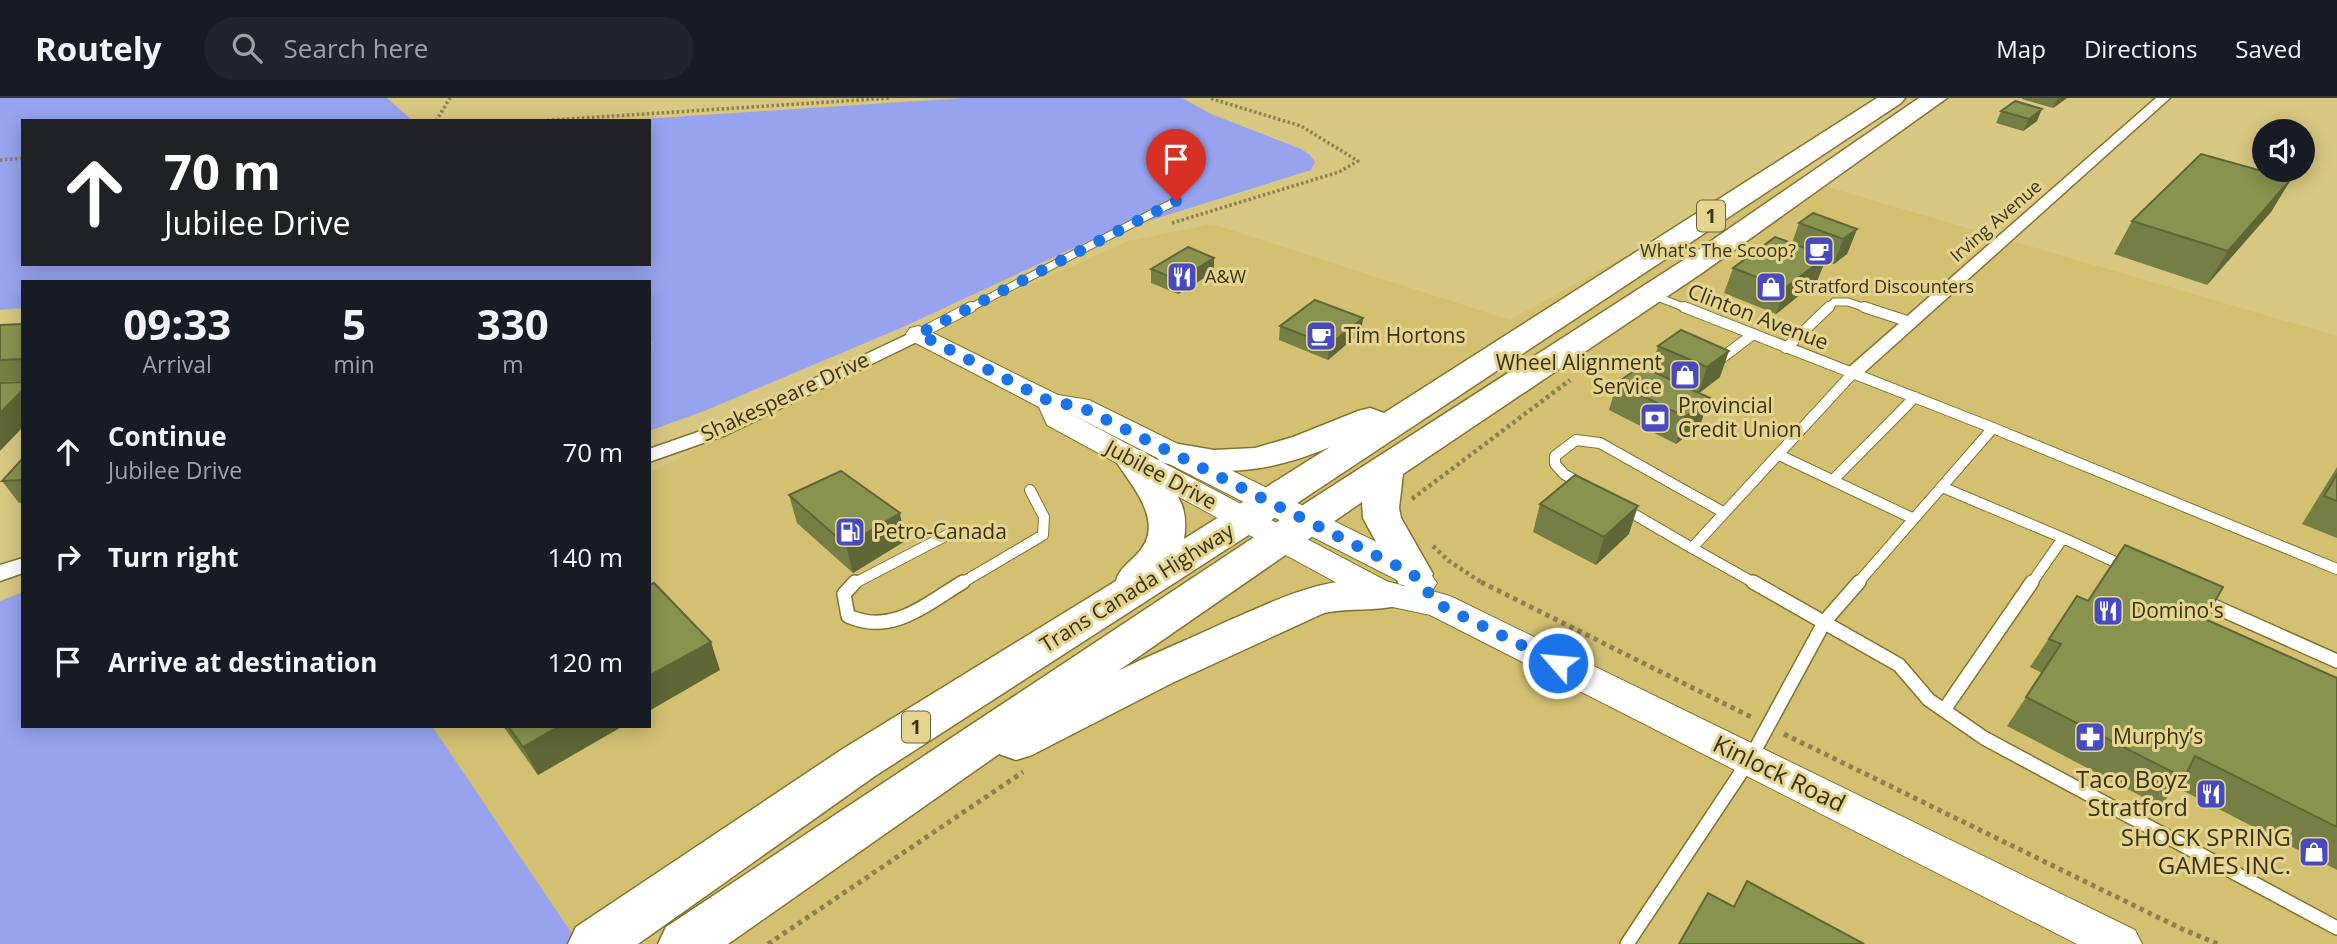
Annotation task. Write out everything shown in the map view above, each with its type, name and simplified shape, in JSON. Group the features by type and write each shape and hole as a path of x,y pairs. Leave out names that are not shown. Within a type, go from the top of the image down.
{"highway":[{"name":"Trans Canada Highway","path":"685,944 871,816 1275,521 1438,393 1893,98"},
{"name":"Trans Canada Highway","path":"595,944 858,763 1112,604 1275,521 1385,470 1650,294 1935,98"},
{"path":"1173,454 1204,461 1240,461 1271,455 1438,393"},
{"path":"1112,604 1163,551 1167,526 1164,503 1133,460"},
{"path":"871,816 1157,671 1313,601 1399,584 1380,508 1385,470"}],"street":[{"name":"Irving Avenue","path":"1853,373 2164,98"},
{"name":"Jubilee Drive","path":"919,334 1051,402 1079,406 1173,454 1275,521"},
{"name":"Shakespeare Drive","path":"651,455 719,431 919,334"},
{"name":"Jubilee Drive","path":"1051,402 1057,419 1133,460 1275,521"},
{"name":"Kinlock Road","path":"1275,521 1438,604 1759,742 2120,944"},
{"path":"0,573 21,566"}],"lane":[{"path":"919,334 1176,201"},
{"name":"Clinton Avenue","path":"1650,294 1993,428 2337,569"},
{"path":"1786,348 1835,303 1848,302 1910,322"},
{"path":"1711,366 1752,335"},
{"path":"1692,548 1853,373"},
{"path":"1833,480 1915,397"},
{"path":"1627,944 1759,742 1825,621 1993,428"},
{"path":"1599,494 1564,474 1555,464 1555,456 1576,440 1600,443 1723,512"},
{"path":"1779,454 1914,519"},
{"path":"1942,487 2138,572"},
{"path":"951,533 856,581 844,594 848,616 865,624 898,621 1043,535 1044,517 1030,490"},
{"path":"1611,501 1899,665 1928,700 1984,738 2337,928"},
{"path":"1944,710 2063,538"},
{"path":"2188,594 2337,661"}],"path":[{"path":"437,119 450,98"},
{"path":"568,119 890,98"},
{"path":"0,160 21,158"},
{"path":"1424,537 1449,561 1485,584 1759,742 2218,944"}],"shaded area":[{"path":"0,98 387,98 411,119 21,119 21,266 651,266 651,119 643,119 963,98 1182,98 1211,114 1301,149 1315,162 1311,170 1097,237 903,327 704,411 651,430 651,280 21,280 21,308 0,310"},
{"path":"1776,172 2337,336 2337,944 579,944 433,728 651,728 651,472 959,317 1128,241 1212,224 1510,320"},
{"path":"21,593 21,728 433,728 579,944 0,944 0,601"}],"building":[{"path":"2015,101 2042,109 2029,119 2001,111"},
{"path":"2201,154 2252,168 2252,182 2288,182 2228,251 2132,221"},
{"path":"1813,213 1857,229 1843,239 1799,223"},
{"path":"1775,237 1827,256 1785,288 1733,268"},
{"path":"1188,247 1214,258 1178,280 1151,269"},
{"path":"1315,300 1363,318 1329,345 1280,326"},
{"path":"21,324 21,359 0,360 0,325"},
{"path":"1681,330 1729,351 1707,367 1658,346"},
{"path":"1641,366 1710,398 1685,417 1617,383"},
{"path":"21,382 21,392 0,413 0,383"},
{"path":"21,460 21,480 2,481"},
{"path":"841,471 900,513 846,545 789,495"},
{"path":"2337,474 2337,501 2324,496"},
{"path":"1575,475 1638,506 1604,537 1540,504"},
{"path":"2125,545 2223,587 2205,619 2337,678 2337,827 2195,756 2184,778 2026,697 2061,644 2049,639 2077,596 2088,601"},
{"path":"654,583 711,642 651,675 651,584"},
{"path":"509,728 556,728 523,747"},
{"path":"1747,881 1864,944 1679,944 1708,893 1734,907"}],"place":[{"name":"What's The Scoop?","path":"1819,251"},
{"name":"A&W","path":"1182,277"},
{"name":"Stratford Discounters","path":"1771,287"},
{"name":"Tim Hortons","path":"1321,336"},
{"name":"Wheel Alignment Service","path":"1685,375"},
{"name":"Provincial Credit Union","path":"1655,418"},
{"name":"Petro-Canada","path":"850,532"},
{"name":"Domino's","path":"2108,611"},
{"name":"Murphy’s","path":"2090,737"},
{"name":"Taco Boyz Stratford","path":"2211,794"},
{"name":"SHOCK SPRING GAMES INC.","path":"2314,852"}],"route":[{"path":"1176,201 919,334 1051,402 1079,406 1344,538 1413,574 1438,604 1558,663"}]}
